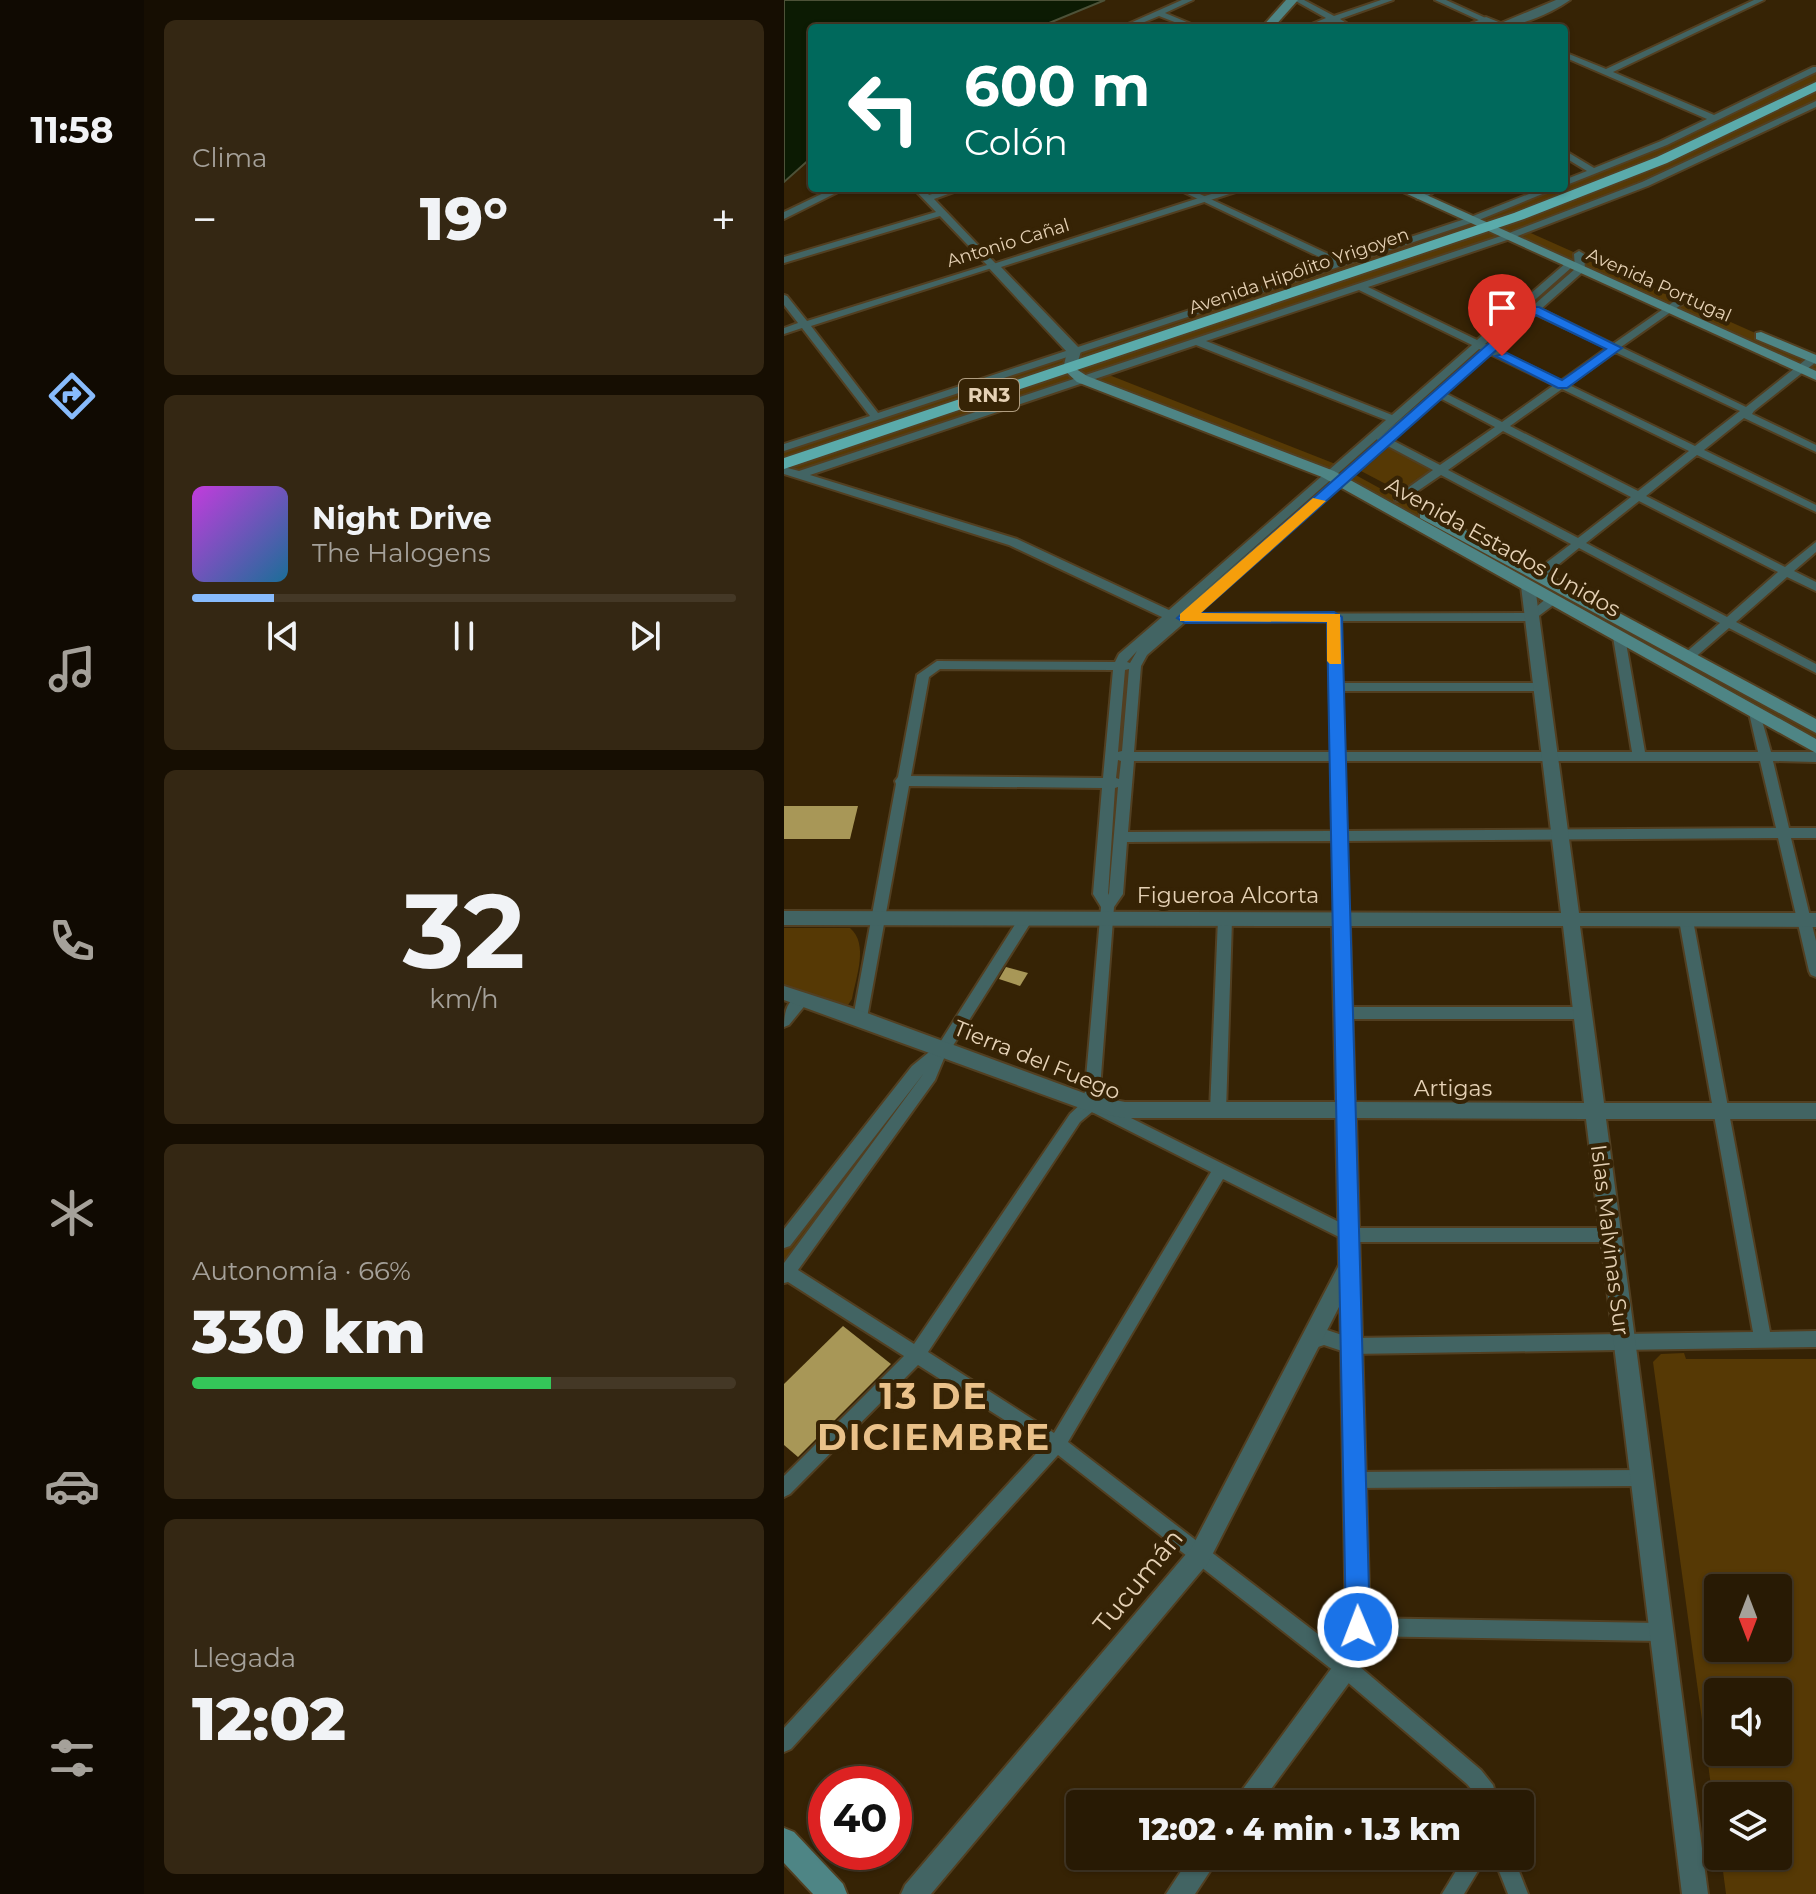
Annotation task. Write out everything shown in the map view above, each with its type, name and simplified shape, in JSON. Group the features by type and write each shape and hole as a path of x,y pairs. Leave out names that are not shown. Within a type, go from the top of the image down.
{"highway":[{"name":"Avenida Hipólito Yrigoyen","path":"1568,190 1706,140 1816,86"},
{"path":"1800,94 1816,92"},
{"path":"1651,148 1706,140"},
{"path":"1599,178 1645,184"},
{"path":"1524,199 1561,192"},
{"name":"Avenida Hipólito Yrigoyen","path":"784,467 1076,364 1398,259 1486,221 1505,229 1564,192"},
{"path":"1341,264 1462,252"},
{"path":"1247,294 1310,289"},
{"path":"1206,324 1272,316"},
{"path":"908,422 999,407"},
{"path":"854,440 876,417"}],"main road":[{"path":"1271,24 1295,0"},
{"path":"1427,192 1471,220 1486,221"},
{"path":"1427,192 1486,221"},
{"name":"Avenida Portugal","path":"1505,229 1523,230 1576,263 1682,300 1810,363 1816,376"},
{"name":"Avenida Portugal","path":"1505,229 1669,309 1810,363"},
{"name":"Avenida Estados Unidos","path":"1076,364 1399,499 1533,581 1552,600 1816,747"},
{"name":"Avenida Estados Unidos","path":"1076,364 1340,474 1533,581 1688,657 1816,727"},
{"path":"784,1842 833,1894"}],"street":[{"path":"1134,24 1189,0"},
{"path":"1295,0 1343,24"},
{"path":"1321,24 1389,0"},
{"path":"1439,0 1495,24"},
{"path":"1509,24 1565,0"},
{"path":"1606,72 1760,0"},
{"path":"1161,14 1187,24"},
{"path":"1476,24 1486,20"},
{"path":"1568,56 1715,119"},
{"path":"1568,156 1599,178 1651,148 1816,69"},
{"path":"1523,230 1645,184 1816,104"},
{"path":"784,216 833,192"},
{"path":"922,192 993,266 1076,364"},
{"path":"928,198 947,192"},
{"path":"1188,192 1341,264"},
{"name":"Antonio Cañal","path":"784,331 1229,192"},
{"path":"1486,221 1542,192"},
{"path":"784,260 942,213"},
{"path":"801,474 999,407 1076,364 1247,294 1471,220"},
{"path":"1103,373 1462,252 1505,229"},
{"path":"784,1488 917,1354 1075,1118 1091,1104 1107,913 1116,894 1128,756 1127,666 1123,657 1340,474 1388,442 1534,310 1576,263"},
{"path":"1107,913 1100,894 1112,756 1127,666 1185,618 1340,474 1374,434 1476,344 1576,263"},
{"path":"1360,287 1816,509"},
{"path":"784,298 876,417"},
{"path":"1399,499 1682,300"},
{"path":"1534,310 1816,449"},
{"path":"1196,341 1392,419"},
{"path":"1533,581 1810,363"},
{"path":"784,448 876,417 1076,364"},
{"path":"1441,395 1816,587"},
{"path":"1374,434 1816,669"},
{"path":"784,467 1000,537 1170,615 1185,618 1532,617 1552,600"},
{"path":"1688,657 1816,546"},
{"name":"Islas Malvinas Sur","path":"1533,581 1532,617 1695,1894"},
{"path":"1255,1790 1346,1668 1358,1627 1334,617"},
{"path":"1619,637 1639,756"},
{"path":"860,1018 901,781 923,675 937,665 1127,666"},
{"path":"1336,687 1541,687"},
{"path":"1755,713 1784,833 1810,920 1816,971"},
{"path":"1112,756 1816,757"},
{"path":"901,781 1126,783"},
{"path":"1121,837 1816,833"},
{"name":"Figueroa Alcorta","path":"784,918 1026,919 1107,913 1225,919 1810,920"},
{"path":"1026,919 941,1051 930,1076 785,1273 1057,1444 1346,1668 1474,1777 1484,1790"},
{"path":"1218,1111 1225,919"},
{"path":"1686,920 1763,1340"},
{"path":"784,1021 793,996"},
{"name":"Tierra del Fuego","path":"793,996 1091,1104 1219,1172 1349,1235"},
{"path":"1343,1013 1582,1013"},
{"path":"784,1241 917,1070 941,1051"},
{"name":"Artigas","path":"1091,1104 1125,1110 1218,1111 1816,1111"},
{"path":"784,1742 1057,1444 1219,1172"},
{"path":"1349,1235 1610,1235"},
{"name":"Tucumán","path":"914,1894 1200,1555 1349,1266"},
{"path":"1308,1342 1324,1337 1351,1346 1816,1339"},
{"path":"1354,1480 1640,1478"},
{"path":"1358,1627 1660,1632"},
{"path":"1179,1894 1197,1870"},
{"path":"1452,1894 1468,1870"},
{"path":"1509,1870 1518,1894"}],"shaded area":[{"path":"784,0 1105,0 1047,24 808,24 808,161 784,182"},
{"path":"1816,69 1816,104 1732,146 1524,230 1816,360 1816,376 1580,270 1352,473 1816,727 1816,747 1341,482 1142,653 1107,906 1119,667 1327,475 1082,379 801,474 784,470 784,448 1471,220 1542,192 1568,192 1568,181 1664,143","holes":["1507,237 1569,265 1338,465 1104,373"]},
{"path":"1388,447 1433,470 1401,492 1361,471"},
{"path":"784,928 850,928 856,935 860,961 848,1005 784,987"},
{"path":"938,1054 784,1276 784,1241"},
{"path":"1684,1353 1686,1359 1816,1359 1816,1894 1726,1894 1723,1870 1792,1870 1792,1782 1710,1782 1708,1766 1792,1766 1792,1678 1704,1678 1704,1735 1653,1362 1661,1354"}],"building":[{"path":"784,806 858,806 850,839 784,839"},
{"path":"1006,967 1028,973 1020,986 999,979"},
{"path":"843,1326 891,1364 798,1457 784,1445 784,1384"}],"slow traffic":[{"path":"1318,501 1185,618 1334,617 1335,661"}],"district":[{"name":"13 DE DICIEMBRE","path":"934,1416"}],"route":[{"path":"1358,1627 1334,617 1185,618 1534,310 1616,348 1562,386 1502,356"}]}
